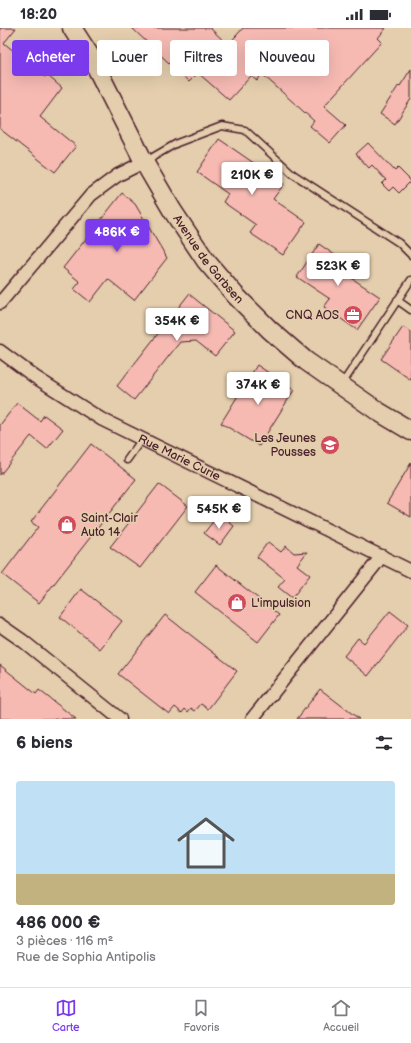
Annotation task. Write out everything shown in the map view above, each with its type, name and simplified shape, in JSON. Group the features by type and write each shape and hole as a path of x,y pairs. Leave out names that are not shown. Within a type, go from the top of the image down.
{"main road":[{"name":"Avenue de Garbsen","path":"72,28 95,66 144,162 172,210 206,261 236,296 270,330 306,361 379,412 411,431"}],"street":[{"path":"0,303 91,195 118,175 144,162"},
{"name":"Rue Marie Curie","path":"0,350 35,377 101,419 411,571"},
{"path":"252,719 382,556"},
{"path":"0,625 23,641 120,719"}],"lane":[{"path":"144,162 178,143 222,126 245,130 293,174 399,243 411,255"},
{"path":"341,385 411,280"},
{"path":"397,300 411,310"},
{"path":"127,460 142,439"}],"building":[{"path":"0,28 16,28 4,43 12,50 12,76 48,76 62,88 40,117 76,146 55,172 0,129"},
{"path":"132,28 210,28 223,40 170,40 170,64 162,56 162,40 145,40"},
{"path":"243,28 386,28 378,38 382,42 324,106 346,125 330,143 310,126 314,121 264,76 329,76 329,40 245,40 245,76 251,76 229,100 201,76 237,76 237,40 232,40"},
{"path":"411,69 411,99 395,124 380,114"},
{"path":"183,76 195,76 189,82"},
{"path":"251,76 261,76 257,81"},
{"path":"219,139 284,184 273,199 306,222 283,255 250,233 256,225 223,202 228,194 197,172"},
{"path":"368,143 395,171 398,168 411,181 399,193 393,187 389,191 382,184 386,180 372,165 369,168 356,154"},
{"path":"122,193 135,204 167,258 134,300 108,279 90,302 74,289 80,282 63,268"},
{"path":"319,244 352,267 347,275 380,297 357,330 324,307 330,299 297,277"},
{"path":"189,294 235,331 215,356 196,341 180,342 134,400 117,386"},
{"path":"403,327 411,332 411,380 381,359"},
{"path":"257,365 294,390 259,446 221,423"},
{"path":"17,403 40,421 44,415 63,429 47,449 31,436 0,475 0,425"},
{"name":"Saint-Clair Auto 14","path":"91,444 136,479 39,603 2,574 38,527 31,522"},
{"path":"411,463 411,517 387,503"},
{"path":"159,484 188,506 140,568 110,547"},
{"path":"219,514 234,526 220,545 204,533"},
{"path":"268,542 281,552 286,546 294,553 307,552 297,565 310,575 292,598 278,587 285,579 257,557"},
{"name":"L'impulsion","path":"216,565 279,615 258,642 195,592"},
{"path":"81,589 122,621 100,649 60,617"},
{"path":"390,611 408,625 368,676 344,656 358,638 364,643"},
{"path":"165,615 237,671 208,709 201,704 195,711 191,708 188,712 185,709 182,713 175,707 169,714 118,674"},
{"path":"0,665 36,694 39,690 76,719 0,719"},
{"path":"320,689 359,719 297,719"}],"place":[{"name":"CNQ AOS","path":"353,315"},
{"name":"Les Jeunes Pousses","path":"330,445"},
{"name":"Saint-Clair Auto 14","path":"67,525"},
{"name":"L'impulsion","path":"237,603"}]}
